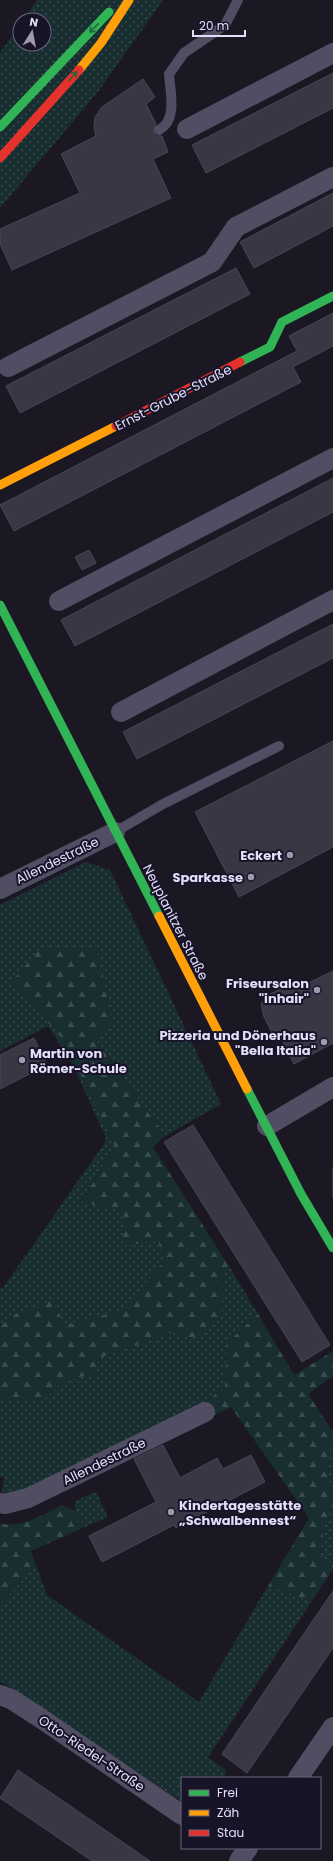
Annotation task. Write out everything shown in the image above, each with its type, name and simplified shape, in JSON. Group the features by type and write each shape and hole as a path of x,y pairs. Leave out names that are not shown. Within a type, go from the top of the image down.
{"street":[{"path":"0,127 121,0"},
{"path":"0,158 48,106 114,24 129,0"},
{"path":"187,129 333,53"},
{"path":"0,167 32,133 48,106"},
{"path":"8,367 212,262 236,227 333,177"},
{"name":"Ernst-Grube-Straße","path":"0,485 270,347 282,322 333,296"},
{"path":"59,601 333,458"},
{"path":"121,712 333,600"},
{"name":"Neuplanitzer Straße","path":"0,605 115,832 177,950 212,1023 267,1126 301,1194 333,1248"},
{"name":"Allendestraße","path":"0,888 115,832"},
{"path":"267,1126 333,1087"},
{"name":"Allendestraße","path":"0,1503 5,1504 28,1498 205,1412"},
{"name":"Otto-Riedel-Straße","path":"0,1695 11,1699 39,1717 181,1814"},
{"path":"299,1777 333,1727"}],"lane":[{"path":"159,130 165,127 172,112 169,74 184,53 225,25 238,0"},
{"path":"115,832 163,804 280,746"}],"green space":[{"path":"37,0 163,0 97,93 0,208 0,53 12,36 12,52 52,52 52,12 29,12"},
{"path":"86,862 110,870 221,1104 165,1136 95,1038 11,983 58,1033 74,1061 115,1146 81,1201 124,1211 159,1241 165,1260 124,1310 64,1325 54,1301 17,1313 0,1326 0,1288 3,1288 104,1144 106,1138 72,1063 48,1026 0,1051 0,905"},
{"path":"41,947 97,947 112,1023 95,1039 165,1136 153,1147 230,1268 223,1276 221,1319 190,1340 177,1331 99,1358 95,1374 65,1380 43,1400 3,1401 0,1397 0,1326 17,1313 54,1300 64,1325 124,1310 165,1260 158,1241 122,1246 124,1211 81,1202 115,1146 74,1061 58,1033 11,983"},
{"path":"230,1268 258,1314 227,1343 225,1387 200,1406 23,1494 1,1498 4,1477 0,1477 0,1397 4,1401 43,1400 65,1380 95,1374 99,1358 177,1331 221,1319 223,1276"},
{"path":"258,1314 294,1375 333,1351 333,1376 308,1394 331,1429 328,1480 333,1487 333,1508 325,1521 320,1555 333,1564 333,1569 312,1601 268,1586 309,1518 231,1407 211,1417 200,1406 225,1387 227,1343"},
{"path":"331,1429 333,1431 333,1487 328,1480"},
{"path":"96,1492 108,1517 85,1527 75,1511 75,1501"},
{"path":"62,1505 75,1511 85,1527 31,1551 36,1565 0,1605 0,1524 18,1524 26,1522"},
{"path":"333,1508 333,1564 320,1556 325,1521"},
{"path":"36,1565 47,1595 199,1702 268,1586 312,1601 208,1757 226,1770 224,1777 181,1777 181,1801 0,1681 0,1605"}],"building":[{"path":"333,73 333,108 206,173 192,145"},
{"path":"143,79 155,97 146,104 156,124 153,131 156,136 162,136 168,152 153,159 171,198 12,270 0,244 0,229 80,193 61,154 96,136 94,127 95,117 102,107"},
{"path":"333,193 333,226 254,268 240,242"},
{"path":"236,268 250,294 20,413 6,386"},
{"path":"333,313 333,346 293,367 301,382 14,531 0,505 297,351 289,336"},
{"path":"333,478 333,512 75,646 61,620"},
{"path":"89,550 96,563 82,570 75,557"},
{"path":"333,624 333,658 137,759 123,732"},
{"path":"333,741 333,847 239,897 195,812"},
{"path":"333,971 333,1043 294,1064 282,1040 277,1042 264,1017 261,1005 264,999 270,994 298,981 300,987"},
{"name":"Martin von Römer-Schule","path":"34,1038 47,1065 0,1089 0,1055"},
{"path":"193,1125 330,1345 302,1362 164,1142"},
{"name":"Kindertagesstätte „Schwalbennest“","path":"163,1445 180,1478 217,1458 223,1469 251,1455 265,1482 176,1528 174,1525 102,1562 89,1536 156,1502 134,1459"},
{"path":"333,1591 333,1648 247,1773 222,1754"},
{"path":"18,1770 150,1861 92,1861 0,1798"}],"tram line":[{"path":"333,1168 333,1198"}],"traffic: fast":[{"path":"0,127 109,12"},
{"path":"240,362 270,347 282,322 333,296"},
{"path":"0,605 159,916"},
{"path":"247,1089 301,1194 333,1248"}],"traffic: slow":[{"path":"79,70 101,43 129,0"},
{"path":"0,485 116,426"},
{"path":"159,916 247,1089"}],"traffic: jam":[{"path":"0,158 79,70"},
{"path":"116,426 240,362"}],"place":[{"name":"Eckert","path":"290,855"},
{"name":"Sparkasse","path":"251,877"},
{"name":"Friseursalon \"inhair\"","path":"317,990"},
{"name":"Pizzeria und Dönerhaus \"Bella Italia\"","path":"324,1042"},
{"name":"Martin von Römer-Schule","path":"22,1060"},
{"name":"Kindertagesstätte „Schwalbennest“","path":"171,1512"}]}
